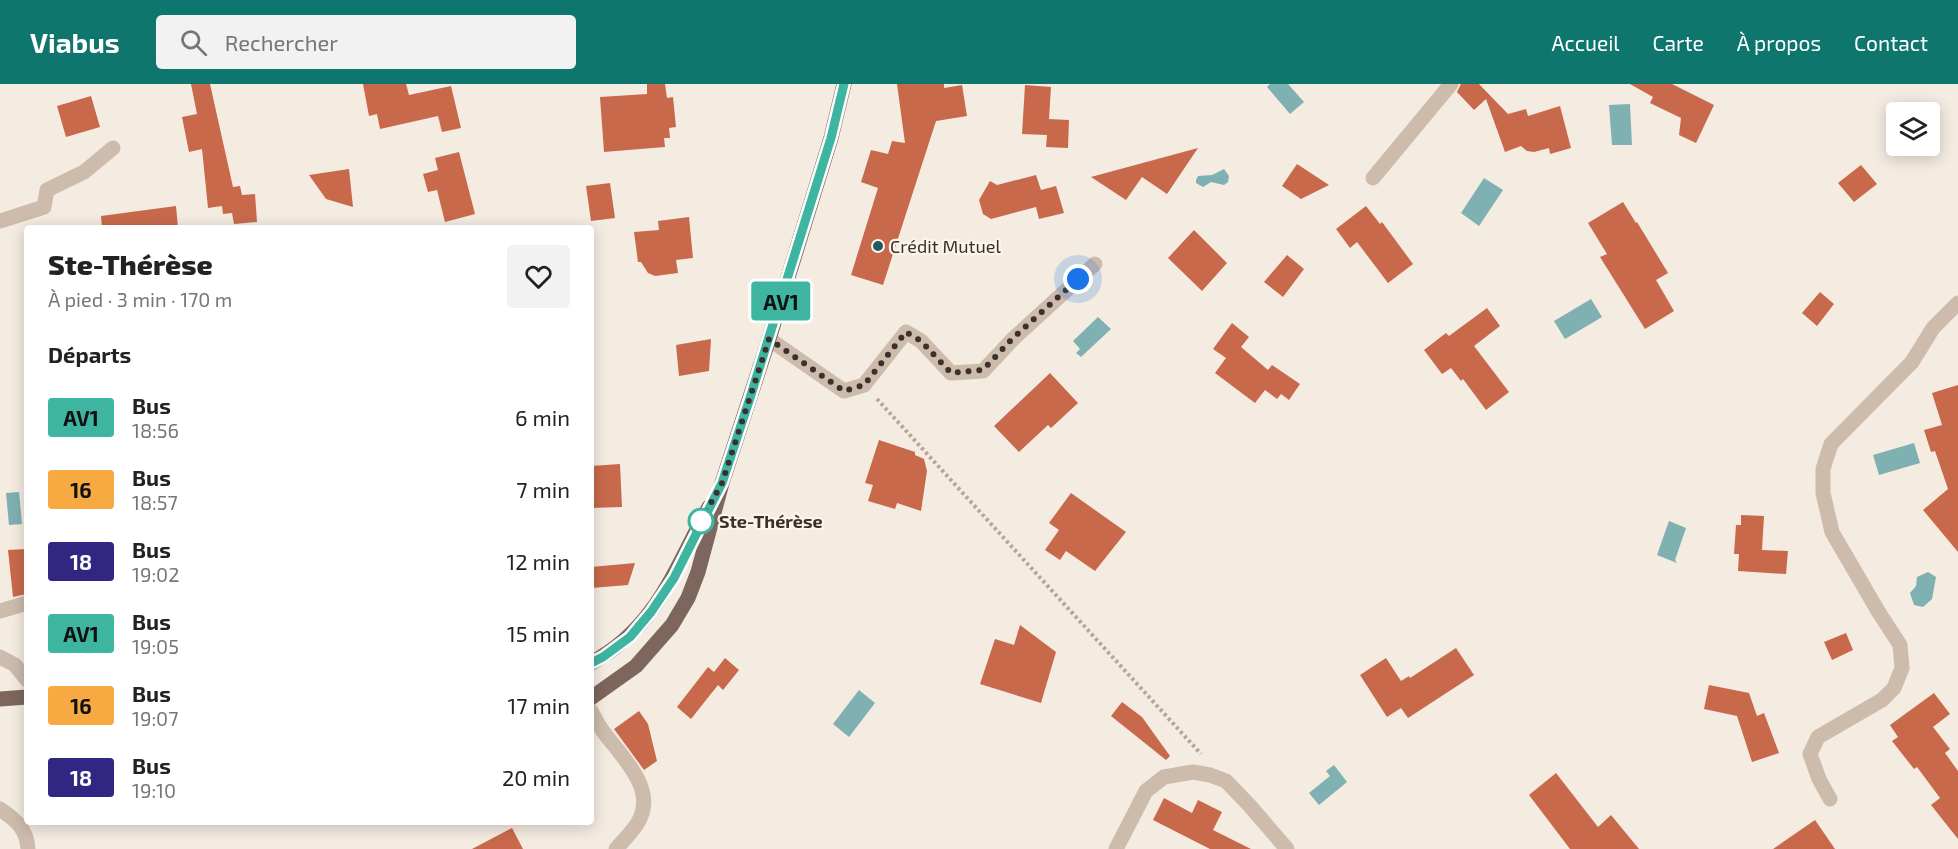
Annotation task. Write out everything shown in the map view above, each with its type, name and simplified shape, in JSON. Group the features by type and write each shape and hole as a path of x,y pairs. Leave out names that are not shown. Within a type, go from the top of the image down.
{"main road":[{"path":"594,696 636,666 672,625 688,598 698,572 722,483 831,138 844,84"},
{"path":"594,662 630,637 651,612 674,578 722,483"},
{"path":"0,699 24,696"}],"street":[{"path":"1373,178 1451,84"},
{"path":"0,221 44,207 47,190 84,171 112,148"},
{"path":"769,339 844,391 864,385 906,332 921,341 951,373 983,370 1012,339 1095,264"},
{"path":"1830,800 1810,754 1818,737 1882,700 1894,688 1902,668 1900,645 1832,532 1823,493 1823,469 1831,444 1912,362 1932,328 1958,303"},
{"path":"0,611 24,604"},
{"path":"0,657 15,664 24,676"},
{"path":"594,716 633,771 642,789 643,804 638,823 616,849"},
{"path":"1116,849 1146,791 1164,777 1193,772 1226,781 1287,849"},
{"path":"0,809 19,822 27,839 28,849"}],"path":[{"path":"864,385 1202,755"}],"water":[{"path":"1270,84 1288,84 1304,102 1290,114 1267,87"},
{"path":"1630,104 1632,145 1612,145 1609,105"},
{"path":"1224,169 1229,176 1228,182 1224,185 1211,182 1203,187 1196,183 1198,176 1212,175"},
{"path":"1484,178 1503,190 1479,226 1461,213"},
{"path":"1591,299 1602,317 1565,339 1554,321"},
{"path":"1098,317 1111,329 1081,357 1076,353 1080,349 1073,341"},
{"path":"1914,443 1920,463 1879,475 1873,455"},
{"path":"19,492 22,524 9,525 6,493"},
{"path":"1669,521 1686,528 1675,560 1677,563 1657,555"},
{"path":"1928,572 1936,577 1932,599 1923,607 1914,605 1910,593 1916,586 1917,577"},
{"path":"859,690 875,703 849,737 833,724"},
{"path":"1334,765 1347,782 1319,805 1309,793 1330,776 1326,771"}],"building":[{"path":"191,84 210,84 233,187 240,186 242,195 255,194 257,222 234,224 232,213 223,214 222,206 208,208 202,149 189,152 182,117 197,114"},
{"path":"363,84 406,84 409,95 451,86 461,128 442,132 438,116 380,129 377,114 369,116"},
{"path":"647,84 665,84 667,98 673,97 676,127 669,128 670,138 664,138 665,147 604,152 600,97 647,94"},
{"path":"897,84 944,84 944,88 962,85 967,116 936,121 883,285 851,275 878,188 861,182 871,150 888,154 892,141 905,143"},
{"path":"1461,84 1479,84 1508,114 1526,109 1528,116 1560,106 1571,148 1550,154 1549,148 1534,152 1527,151 1521,146 1505,152 1486,99 1474,110 1457,92"},
{"path":"1630,84 1672,84 1714,105 1696,143 1679,135 1681,118 1650,103 1653,97"},
{"path":"1025,85 1051,87 1049,119 1069,120 1068,148 1046,147 1047,135 1022,134"},
{"path":"91,96 100,127 66,137 57,106"},
{"path":"1198,148 1167,194 1142,177 1126,200 1091,177"},
{"path":"459,152 475,214 445,222 437,190 428,192 423,174 438,170 435,158"},
{"path":"1297,164 1329,185 1301,199 1282,186"},
{"path":"1861,165 1877,184 1854,202 1838,183"},
{"path":"349,169 353,207 326,199 309,175"},
{"path":"1036,175 1041,190 1056,186 1064,213 1039,219 1036,207 991,219 983,214 979,200 990,181 997,185"},
{"path":"610,183 615,218 591,221 586,186"},
{"path":"1623,202 1668,273 1656,280 1674,311 1645,329 1600,257 1607,254 1588,223"},
{"path":"176,206 178,225 102,225 101,216"},
{"path":"1366,206 1380,224 1382,222 1413,264 1388,283 1357,242 1350,248 1336,229"},
{"path":"689,217 693,258 676,260 678,273 655,276 648,273 641,262 638,262 634,232 659,230 658,221"},
{"path":"1194,230 1227,263 1202,291 1168,258"},
{"path":"1287,255 1304,269 1283,297 1264,282"},
{"path":"1820,292 1834,304 1817,326 1802,313"},
{"path":"1487,308 1500,326 1474,346 1509,392 1486,410 1463,379 1461,381 1451,368 1442,374 1424,350 1446,333 1449,336"},
{"path":"1232,323 1249,337 1241,347 1268,370 1272,365 1300,384 1289,400 1281,394 1277,399 1265,390 1255,403 1215,373 1226,358 1213,349"},
{"path":"711,339 709,371 679,376 676,345"},
{"path":"1050,373 1078,403 1051,428 1048,425 1019,452 994,426"},
{"path":"1958,385 1958,552 1923,510 1948,489 1935,451 1931,452 1924,430 1942,425 1932,393"},
{"path":"879,440 915,452 915,455 924,459 927,471 921,511 897,503 895,509 868,501 873,485 865,483"},
{"path":"620,464 622,507 594,508 594,466"},
{"path":"1071,493 1126,532 1095,571 1066,551 1060,560 1045,550 1059,530 1049,523"},
{"path":"1741,515 1764,516 1762,550 1788,551 1786,574 1738,571 1739,554 1734,554 1736,525 1741,525"},
{"path":"24,549 24,595 13,597 8,550"},
{"path":"635,563 628,585 594,588 594,567"},
{"path":"1020,625 1056,652 1041,703 980,684 995,639 1014,645"},
{"path":"1846,633 1853,650 1832,660 1824,642"},
{"path":"1456,648 1474,675 1408,718 1401,708 1387,717 1360,675 1386,658 1401,681 1409,676 1410,678"},
{"path":"725,658 739,670 723,690 718,685 691,719 677,707 708,667 714,672"},
{"path":"1709,685 1749,693 1757,716 1764,713 1779,753 1752,762 1737,716 1704,709"},
{"path":"1934,693 1950,714 1933,727 1950,749 1945,753 1958,771 1958,839 1931,805 1940,798 1917,767 1914,769 1892,741 1898,737 1890,725"},
{"path":"1122,702 1142,717 1170,756 1166,760 1111,716"},
{"path":"639,711 648,724 657,761 644,770 614,729"},
{"path":"1556,773 1598,827 1611,815 1639,849 1570,849 1529,795"},
{"path":"1164,798 1192,813 1198,800 1222,812 1213,830 1251,849 1210,849 1153,820"},
{"path":"1815,820 1835,849 1773,849"},
{"path":"512,828 523,849 472,849"}],"bus line":[{"name":"AV1","path":"594,662 630,637 651,612 674,578 722,483 831,138 844,84"}],"place":[{"name":"Crédit Mutuel","path":"878,246"},
{"name":"Ste-Thérèse","path":"701,521"}],"route":[{"path":"701,521 722,483 769,339 844,391 864,385 906,332 921,341 951,373 983,370 1012,339 1078,279"}]}
